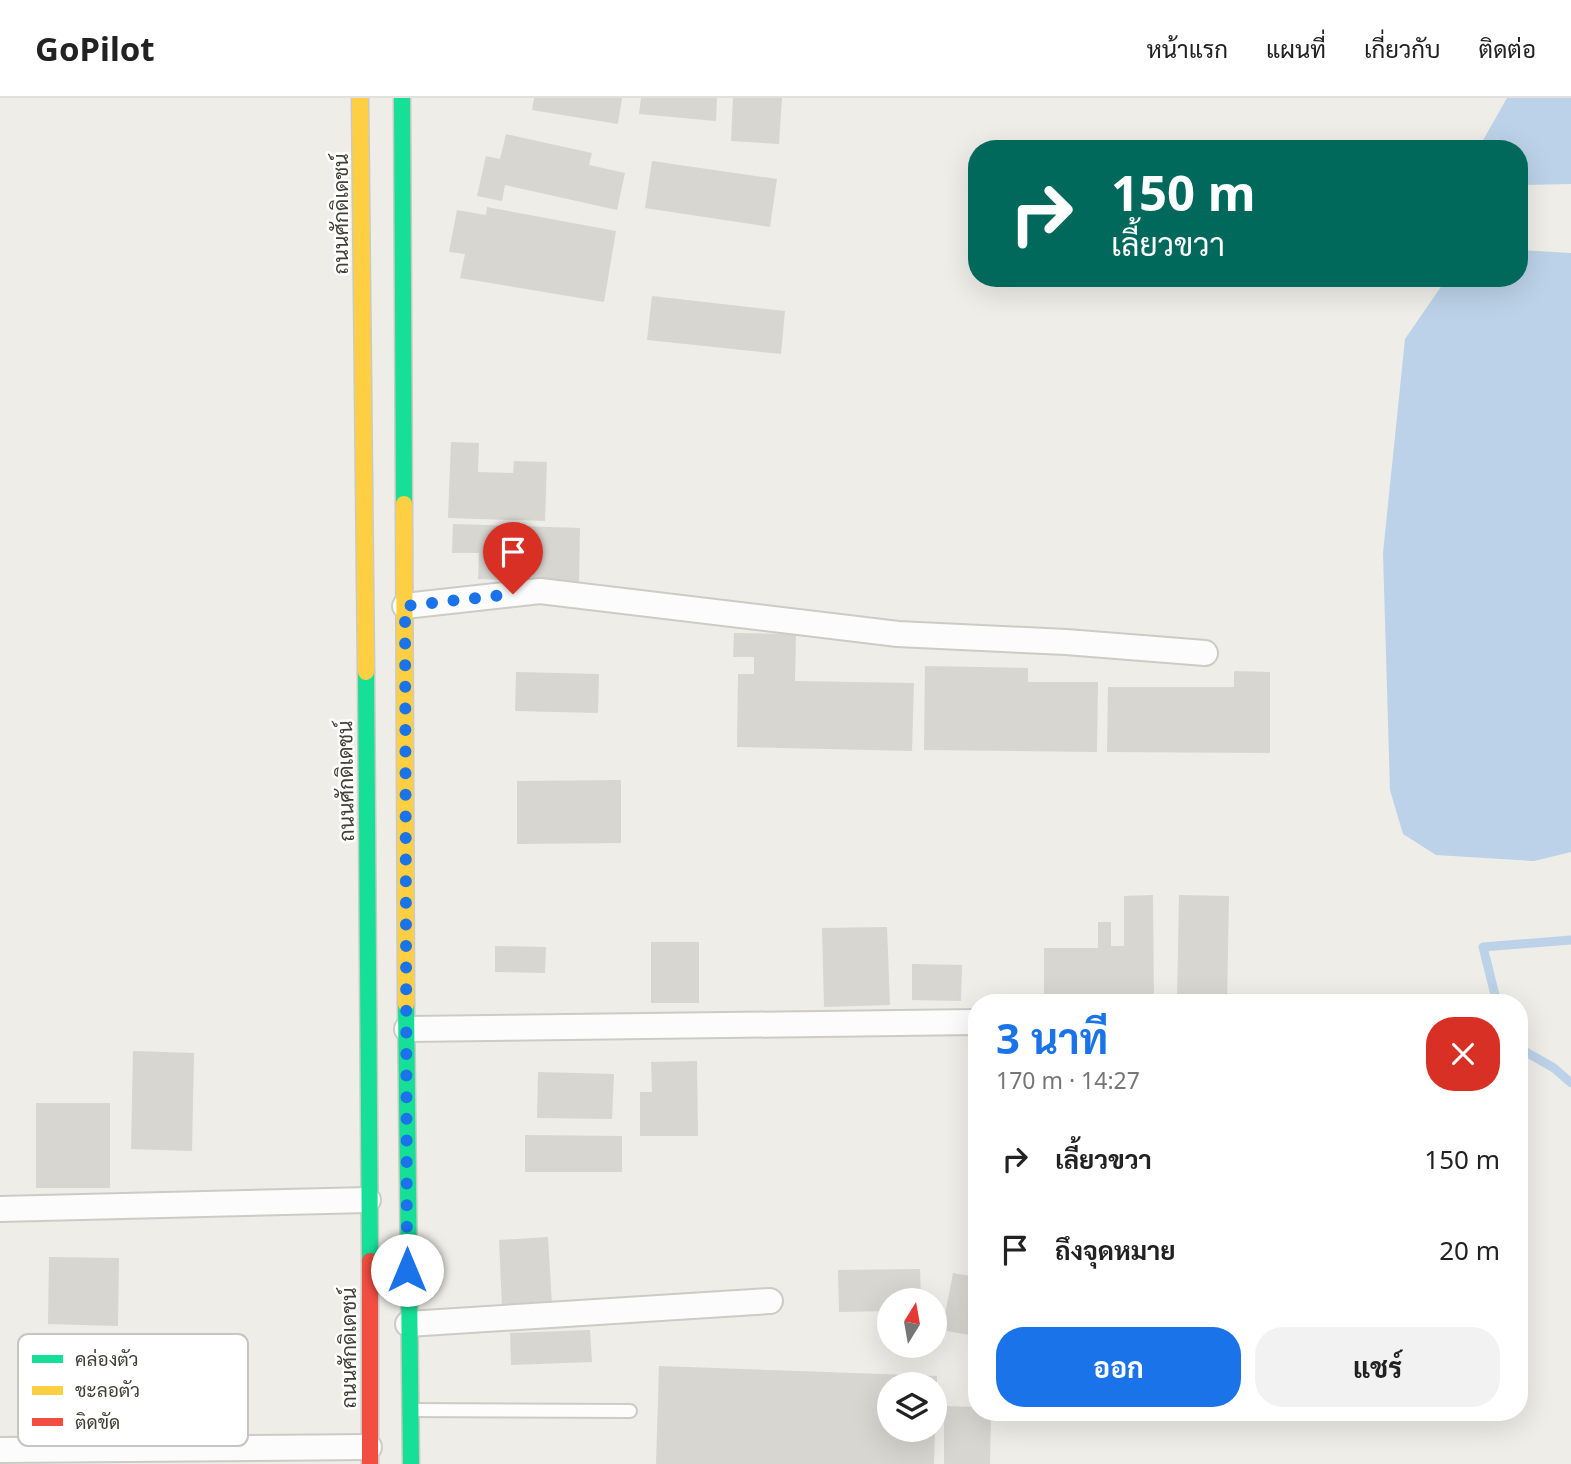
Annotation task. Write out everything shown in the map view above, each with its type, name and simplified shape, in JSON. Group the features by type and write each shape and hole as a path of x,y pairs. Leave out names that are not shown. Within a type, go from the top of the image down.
{"main road":[{"name":"ถนนศักดิเดชน์","path":"360,98 369,1025 370,1455"},
{"path":"402,98 411,1464"}],"street":[{"path":"405,606 540,591 898,634 1066,642 1206,653"},
{"path":"407,1029 968,1022"},
{"path":"0,1209 368,1200"},
{"path":"408,1324 770,1301"},
{"path":"0,1450 370,1455"}],"lane":[{"path":"410,1410 630,1411"}],"water":[{"path":"1507,98 1571,98 1571,184 1528,185 1528,140 1483,140"},
{"path":"1528,251 1571,253 1571,852 1534,861 1436,855 1403,834 1390,790 1383,553 1405,339 1441,287 1528,287"}],"building":[{"path":"534,98 622,98 618,124 532,110"},
{"path":"641,98 717,98 716,121 639,114"},
{"path":"733,98 782,98 779,144 731,141"},
{"path":"506,134 592,153 589,165 625,173 617,210 505,185 502,201 477,196 486,156 500,159"},
{"path":"652,161 777,179 770,227 645,208"},
{"path":"487,207 616,231 604,302 460,278 465,254 449,252 457,210 486,215"},
{"path":"652,296 785,311 781,354 647,340"},
{"path":"451,442 479,443 478,472 513,473 514,461 547,462 545,521 448,518"},
{"path":"453,524 580,528 579,582 478,579 479,553 452,553"},
{"path":"734,633 796,634 795,681 914,683 912,751 737,747 738,674 754,674 754,657 733,657"},
{"path":"925,666 1028,668 1028,682 1098,682 1097,752 924,750"},
{"path":"1234,671 1270,672 1270,753 1107,752 1108,687 1234,687"},
{"path":"516,672 599,674 598,713 515,711"},
{"path":"621,780 621,843 517,844 517,781"},
{"path":"1153,895 1154,994 1044,994 1044,948 1098,948 1098,922 1111,922 1111,946 1124,946 1124,896"},
{"path":"1179,895 1229,896 1227,994 1177,994"},
{"path":"887,927 890,1005 824,1007 822,928"},
{"path":"651,942 699,942 699,1003 651,1003"},
{"path":"495,946 546,947 545,973 495,972"},
{"path":"912,964 962,965 961,1001 912,1000"},
{"path":"133,1051 194,1053 192,1151 131,1149"},
{"path":"697,1061 698,1136 640,1136 640,1092 652,1092 651,1062"},
{"path":"538,1072 614,1074 612,1119 537,1118"},
{"path":"36,1103 110,1103 110,1188 36,1188"},
{"path":"525,1135 622,1136 622,1172 525,1172"},
{"path":"548,1237 552,1305 502,1308 499,1240"},
{"path":"49,1257 119,1258 118,1326 48,1324"},
{"path":"920,1269 921,1288 877,1288 877,1311 839,1312 838,1270"},
{"path":"953,1273 968,1276 968,1335 947,1331 947,1304"},
{"path":"590,1330 592,1362 511,1365 510,1333"},
{"path":"659,1366 877,1374 877,1442 935,1442 934,1464 656,1464"},
{"path":"947,1406 968,1407 968,1421 991,1421 990,1464 944,1464"}],"waterway":[{"path":"1495,994 1483,947 1571,940"},
{"path":"1528,1053 1554,1068 1571,1083"}],"traffic: fast":[{"path":"402,98 404,504"},
{"path":"366,672 370,1261"},
{"path":"406,1004 411,1464"}],"traffic: slow":[{"path":"360,98 366,672"},
{"path":"404,504 406,1004"}],"traffic: jam":[{"path":"370,1261 370,1464"}],"route":[{"path":"407,1270 405,606 513,594"}]}
